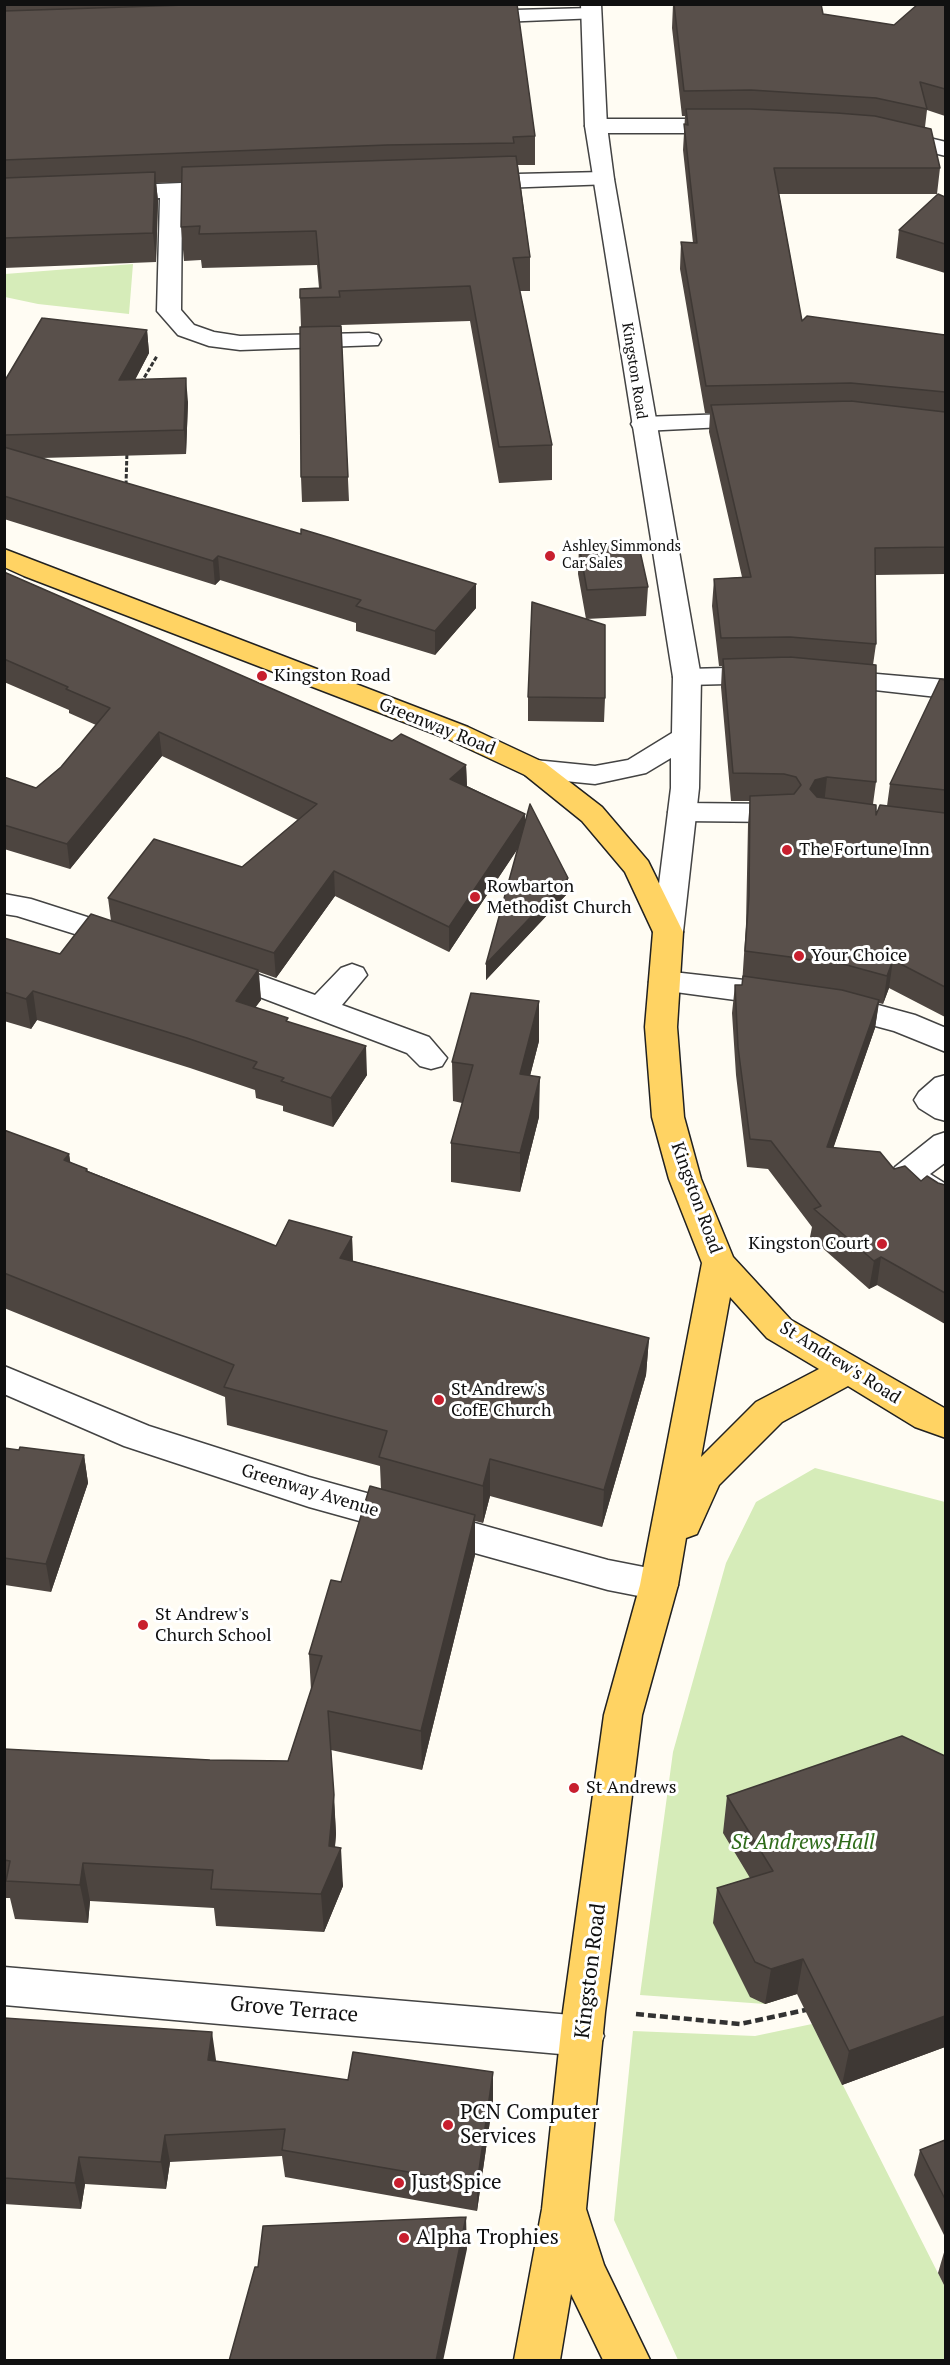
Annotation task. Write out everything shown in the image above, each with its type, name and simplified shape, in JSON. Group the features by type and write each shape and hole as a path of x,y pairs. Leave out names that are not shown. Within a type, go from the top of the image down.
{"main road":[{"name":"Greenway Road","path":"4,557 458,733 535,769 592,814 638,868 668,932"},
{"name":"Kingston Road","path":"537,2361 564,2209 622,1715 659,1585 720,1263 685,1179 668,1117 661,1027 668,932"},
{"name":"St Andrew's Road","path":"720,1263 779,1329 928,1417 945,1424"},
{"name":"Kingston Road","path":"659,1585 705,1476 769,1412 848,1370"},
{"path":"564,2209 584,2272 627,2361"}],"street":[{"path":"460,18 591,9"},
{"name":"Kingston Road","path":"591,9 597,126 603,179 687,677 683,812 668,932"},
{"path":"597,126 748,126"},
{"path":"873,133 945,149"},
{"path":"457,182 603,179"},
{"path":"88,194 251,188"},
{"path":"171,190 169,311 184,327 209,339 240,343 369,340"},
{"path":"643,424 780,419"},
{"path":"687,677 799,676 945,689"},
{"path":"535,769 595,775 636,767 687,736"},
{"path":"683,812 781,813"},
{"path":"4,904 20,906 148,947"},
{"path":"191,961 418,1046 432,1058"},
{"path":"319,1009 352,975"},
{"path":"664,982 840,1005 904,1023 945,1041"},
{"path":"945,1144 906,1175 945,1200"},
{"name":"Greenway Avenue","path":"4,1379 137,1436 309,1492 608,1575 659,1585"},
{"name":"Grove Terrace","path":"4,1986 584,2024"}],"path":[{"path":"138,389 164,345 184,327"},
{"path":"119,491 127,484 127,448"},
{"path":"584,2024 740,2024 798,2013 820,2006"}],"green space":[{"path":"133,264 129,314 38,304 5,297 5,274"},
{"name":"St Andrews Hall","path":"815,1468 945,1502 945,1945 765,2004 640,1995 673,1752 726,1563 756,1502"},
{"path":"812,2024 945,2287 945,2360 678,2360 614,2220 633,2031 755,2036"}],"building":[{"path":"216,4 517,4 535,136 513,137 514,143 387,145 4,160 4,11"},
{"path":"674,4 821,4 823,14 894,25 918,4 945,4 945,89 920,82 927,109 876,98 751,90 684,91"},
{"path":"686,109 751,109 875,116 931,129 940,168 774,168 802,321 807,316 945,335 945,392 851,383 706,386 681,242 697,243 684,124 688,125"},
{"path":"516,156 530,257 513,258 552,445 499,447 470,286 339,291 340,297 300,298 300,289 321,288 316,231 199,234 200,226 181,227 182,167"},
{"path":"155,172 153,233 4,238 4,178"},
{"path":"938,194 945,197 945,244 899,230"},
{"path":"42,318 147,330 119,380 186,378 184,430 4,435 4,382"},
{"path":"341,326 348,477 301,477 300,327"},
{"path":"851,401 945,412 945,547 875,548 876,644 790,637 721,638 714,579 751,577 711,405"},
{"path":"4,447 301,534 301,529 476,584 435,631 356,606 361,600 218,556 213,561 4,496"},
{"path":"638,542 648,587 587,590 579,545"},
{"path":"4,572 392,741 401,734 466,765 450,779 525,814 449,927 334,871 274,953 108,898 154,839 242,867 317,804 159,732 67,844 4,825 4,777 36,788 61,767 110,708 4,659"},
{"path":"532,602 605,625 605,698 528,697"},
{"path":"790,657 876,665 876,782 827,777 815,780 810,789 817,797 876,805 876,815 880,805 945,813 945,987 893,960 887,976 843,964 745,951 749,896 750,796 794,794 801,785 796,777 784,774 733,773 723,659"},
{"path":"940,679 945,680 945,790 890,784"},
{"path":"530,804 568,878 486,964"},
{"path":"91,914 258,970 236,1001 288,1018 286,1021 366,1046 331,1098 281,1081 284,1078 253,1068 257,1062 187,1038 33,991 26,999 4,992 4,938 60,954"},
{"path":"743,976 842,990 879,1000 827,1147 880,1152 894,1169 905,1166 921,1181 927,1176 945,1185 945,1293 881,1257 874,1261 814,1209 821,1206 771,1141 750,1139 738,1047 735,985 742,985"},
{"path":"471,993 539,1001 520,1074 540,1077 520,1153 451,1143 473,1065 452,1062"},
{"path":"4,1130 69,1154 64,1160 87,1169 86,1171 276,1246 289,1220 352,1237 340,1258 649,1338 604,1490 490,1459 483,1486 379,1457 387,1431 224,1387 234,1365 4,1273"},
{"path":"20,1447 84,1455 46,1564 4,1558 4,1448 19,1450"},
{"path":"370,1486 475,1515 421,1731 328,1711 334,1795 329,1846 341,1848 321,1894 211,1889 213,1870 83,1863 80,1885 6,1881 10,1861 4,1860 4,1749 210,1760 288,1761 322,1656 309,1654 331,1580 341,1582"},
{"path":"902,1736 945,1756 945,2016 849,2051 803,1959 771,1969 755,1962 717,1888 773,1871 727,1796"},
{"path":"4,2018 212,2032 208,2060 348,2080 353,2052 493,2072 477,2184 282,2150 285,2129 165,2135 161,2162 79,2157 75,2183 4,2178"},
{"path":"945,2140 945,2199 920,2150"},
{"path":"466,2217 436,2361 229,2361 255,2267 258,2267 263,2226"}],"place":[{"name":"Ashley Simmonds Car Sales","path":"550,556"},
{"name":"Kingston Road","path":"262,676"},
{"name":"The Fortune Inn","path":"787,850"},
{"name":"Rowbarton Methodist Church","path":"475,897"},
{"name":"Your Choice","path":"799,956"},
{"name":"Kingston Court","path":"882,1244"},
{"name":"St Andrew's CofE Church","path":"439,1400"},
{"name":"St Andrew's Church School","path":"143,1625"},
{"name":"St Andrews","path":"574,1788"},
{"name":"PCN Computer Services","path":"448,2125"},
{"name":"Just Spice","path":"399,2183"},
{"name":"Alpha Trophies","path":"404,2238"}]}
